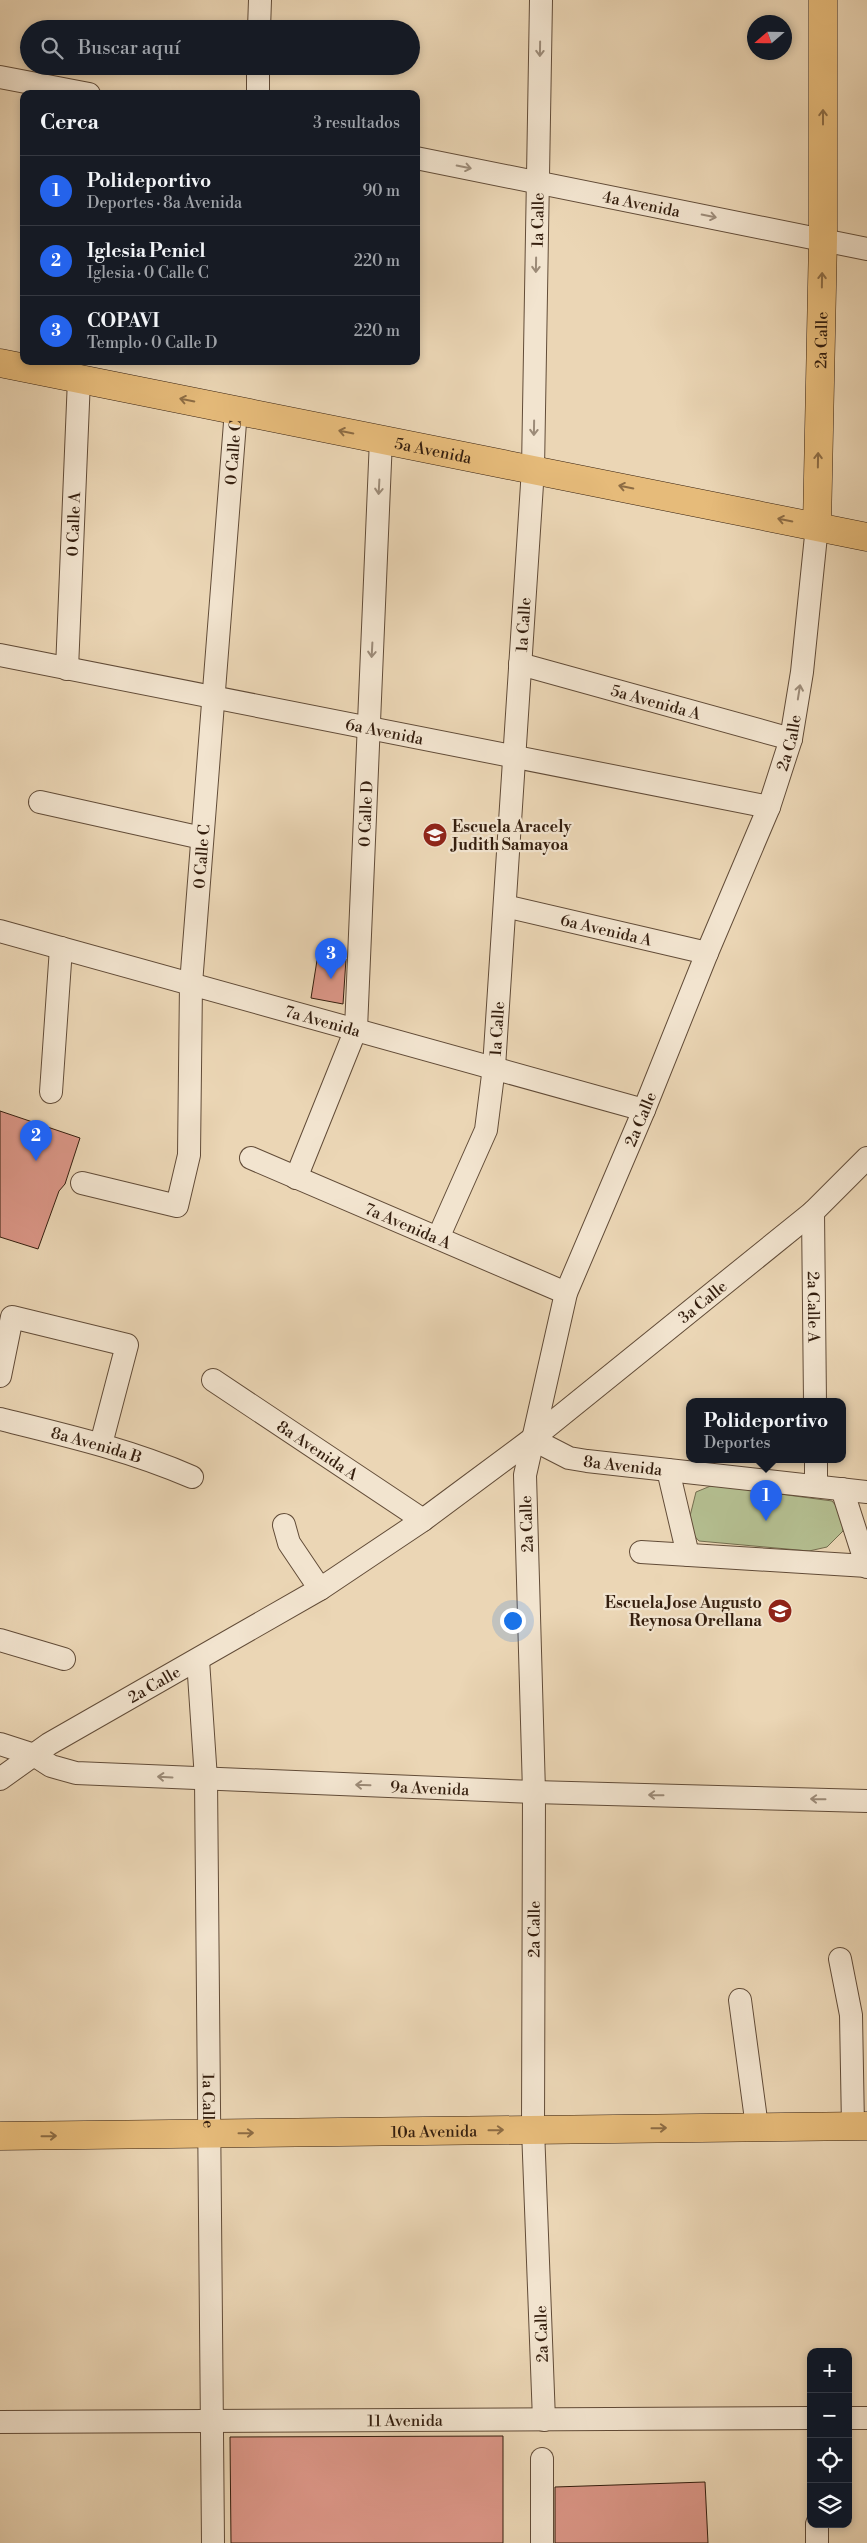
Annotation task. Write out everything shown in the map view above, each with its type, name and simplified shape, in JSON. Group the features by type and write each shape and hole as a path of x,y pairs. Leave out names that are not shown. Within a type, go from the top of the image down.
{"main road":[{"name":"2a Calle","path":"817,526 823,239 823,0"},
{"name":"5a Avenida","path":"0,363 867,537"},
{"name":"10a Avenida","path":"0,2136 860,2126"}],"street":[{"path":"259,20 260,0"},
{"name":"1a Calle","path":"438,1238 486,1130 494,1067 533,469 541,0"},
{"path":"258,75 258,90"},
{"path":"0,77 68,90"},
{"name":"4a Avenida","path":"420,159 867,249"},
{"name":"0 Calle A","path":"67,669 80,379"},
{"name":"0 Calle C","path":"82,1183 177,1206 188,1162 191,1129 191,984 236,410"},
{"name":"0 Calle D","path":"296,1178 356,1029 381,439"},
{"name":"2a Calle","path":"544,2420 533,2129 534,1792 525,1475 566,1293 769,807 792,739 802,672 817,526"},
{"name":"6a Avenida","path":"0,655 769,807"},
{"name":"5a Avenida A","path":"520,664 792,739"},
{"path":"40,802 202,838"},
{"name":"6a Avenida A","path":"505,906 707,954"},
{"name":"7a Avenida","path":"0,931 644,1110"},
{"path":"51,1092 61,948"},
{"name":"7a Avenida A","path":"251,1158 566,1293"},
{"name":"3a Calle","path":"532,1439 813,1212 867,1158"},
{"name":"2a Calle A","path":"813,1212 815,1398"},
{"path":"0,1376 12,1317 128,1344 101,1444"},
{"name":"8a Avenida A","path":"213,1380 423,1520"},
{"name":"8a Avenida B","path":"0,1419 101,1444 161,1463 192,1477"},
{"name":"2a Calle","path":"0,1779 49,1744 320,1589 423,1520 532,1439"},
{"name":"8a Avenida","path":"532,1439 570,1458 867,1492"},
{"path":"816,1463 816,1486"},
{"path":"668,1470 688,1555"},
{"path":"641,1552 867,1567 842,1489"},
{"path":"284,1525 290,1543 320,1589"},
{"path":"0,1640 64,1659"},
{"name":"1a Calle","path":"198,1660 206,1779 213,2543"},
{"name":"9a Avenida","path":"0,1744 34,1755 51,1766 76,1773 534,1792 867,1800"},
{"path":"840,1959 851,2016 860,2126"},
{"path":"740,2000 757,2127"},
{"name":"11 Avenida","path":"0,2422 807,2418"},
{"path":"852,2418 867,2418"},
{"path":"542,2459 542,2543"},
{"path":"817,2528 817,2543"}],"green space":[{"path":"713,1485 832,1501 843,1514 843,1531 827,1547 809,1551 699,1541 687,1528 696,1492"}],"building":[{"path":"318,954 346,959 343,1004 311,998"},
{"path":"0,1111 80,1138 65,1184 59,1191 38,1249 0,1237"},
{"path":"503,2436 503,2543 231,2543 230,2437"},
{"path":"705,2482 708,2543 555,2543 555,2487"}],"place":[{"name":"Escuela Aracely Judith Samayoa","path":"435,835"},
{"name":"COPAVI","path":"331,979"},
{"name":"Iglesia Peniel","path":"36,1161"},
{"name":"Polideportivo","path":"766,1521"},
{"name":"Escuela Jose Augusto Reynosa Orellana","path":"780,1611"}]}
